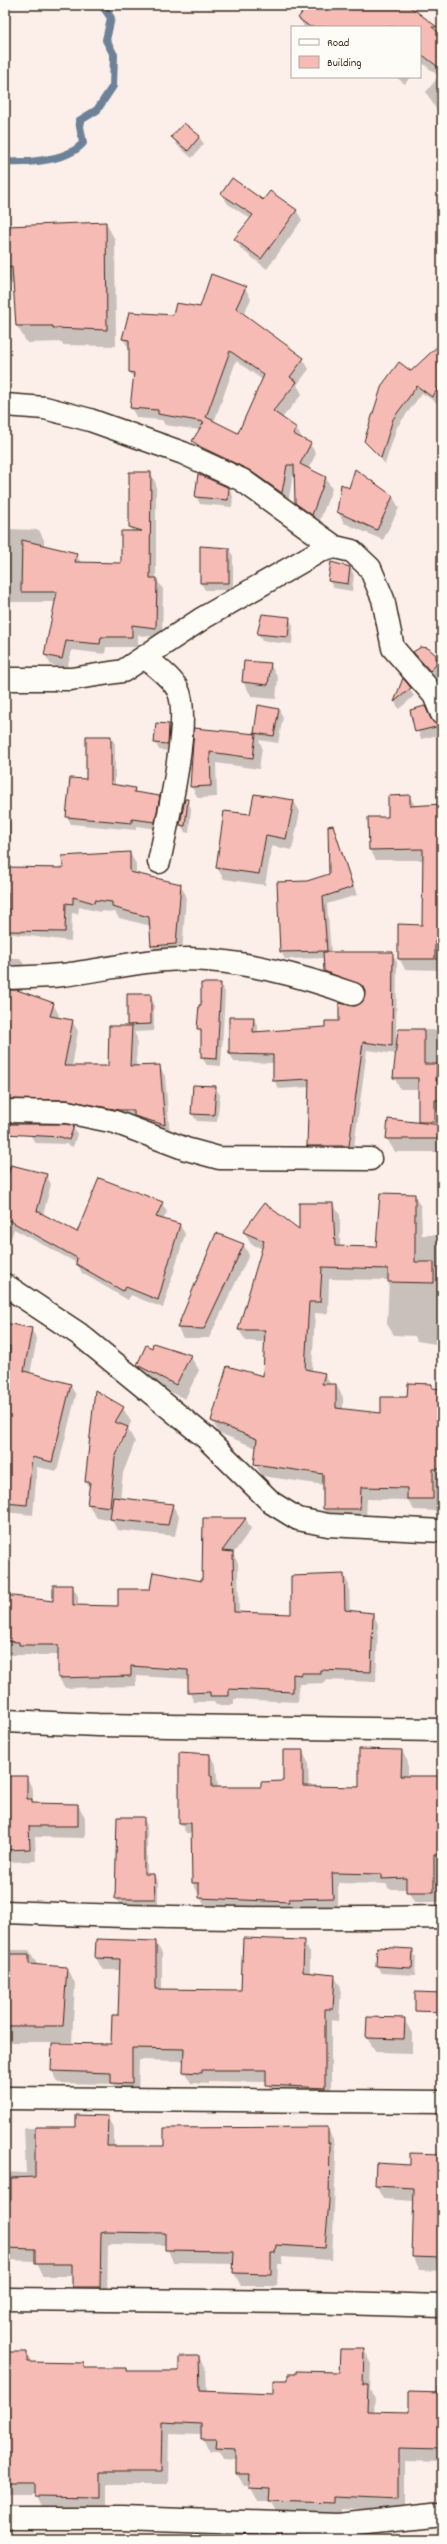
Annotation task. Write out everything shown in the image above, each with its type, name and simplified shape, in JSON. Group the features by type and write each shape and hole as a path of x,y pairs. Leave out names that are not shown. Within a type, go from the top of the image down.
{"street":[{"path":"5,405 45,408 90,420 183,453 242,480 335,547"},
{"path":"5,679 71,679 123,671 146,658 203,618 320,551 335,547 352,550 370,568 383,599 393,648 434,694 442,714"},
{"path":"146,658 178,690 182,704 182,732 159,862"},
{"path":"5,978 63,975 144,962 188,959 246,964 299,976 353,994"},
{"path":"5,1111 67,1112 115,1122 186,1149 219,1158 370,1159"},
{"path":"5,1285 80,1334 205,1437 272,1503 298,1519 328,1525 442,1531"},
{"path":"5,1720 98,1725 442,1730"},
{"path":"5,1912 151,1917 330,1919 442,1917"},
{"path":"5,2098 442,2102"},
{"path":"5,2300 306,2302 442,2306"},
{"path":"5,2518 122,2518 338,2525 442,2514"}],"building":[{"path":"308,5 408,5 437,27 432,27 442,35 442,70 421,54 421,26 309,26 298,18"},
{"path":"184,123 200,136 188,151 171,137"},
{"path":"232,178 263,200 270,191 297,210 261,259 234,239 253,215 221,194"},
{"path":"106,222 107,330 53,328 53,326 16,326 12,267 5,268 7,226"},
{"path":"211,274 246,287 236,308 304,358 290,377 297,382 273,411 297,428 293,434 311,443 300,464 326,477 312,515 295,503 294,465 287,465 282,493 249,470 201,447 192,441 204,422 158,414 158,410 130,408 134,373 129,372 129,340 122,339 129,312 173,315 176,303 200,307","holes":["230,351 264,375 238,433 206,417"]},
{"path":"442,342 442,383 432,397 417,386 393,419 381,458 364,441 382,385 399,362 411,371"},
{"path":"355,469 393,496 377,530 337,512 341,484 349,488"},
{"path":"129,472 151,472 150,578 157,578 156,628 132,625 132,637 101,637 100,644 66,641 62,659 44,655 57,592 21,592 22,540 77,553 75,562 121,563 121,531 142,531 129,527"},
{"path":"198,474 229,488 228,500 195,497"},
{"path":"200,546 229,548 229,583 200,583"},
{"path":"331,562 350,567 348,584 328,581"},
{"path":"262,614 290,617 288,637 257,634"},
{"path":"421,647 428,648 436,655 436,665 430,671 413,652"},
{"path":"244,661 271,663 268,685 242,682"},
{"path":"403,678 411,688 394,702"},
{"path":"258,705 279,709 274,736 254,733"},
{"path":"425,706 431,719 440,726 415,732 410,710"},
{"path":"156,723 169,724 168,744 154,743"},
{"path":"194,728 256,734 253,758 210,752 211,786 190,787"},
{"path":"86,736 111,736 111,784 135,788 134,792 160,796 155,822 132,819 132,823 66,817 70,778 86,779"},
{"path":"254,794 294,800 286,839 266,835 259,874 216,868 224,811 250,814"},
{"path":"410,795 410,806 442,804 442,940 435,940 435,959 398,959 398,924 422,925 423,849 369,850 368,817 388,817 388,796"},
{"path":"185,799 188,799 185,826 180,825"},
{"path":"333,825 353,887 323,897 327,951 280,952 277,882 307,881 329,874 328,826"},
{"path":"130,852 130,872 181,884 176,944 151,946 149,917 112,907 112,902 95,900 94,903 73,897 73,904 66,903 65,932 8,931 8,892 5,891 5,867 63,868 62,856"},
{"path":"323,952 393,952 392,1046 363,1042 349,1146 307,1146 309,1079 273,1081 273,1055 229,1054 229,1017 254,1017 253,1032 325,1027 325,1021 339,1021 339,1003 355,1006 361,1003 365,992 363,986 324,971"},
{"path":"201,983 221,983 217,1059 201,1058 201,1029 197,1029 199,1005 201,1005"},
{"path":"5,990 17,990 54,1003 50,1016 73,1020 64,1066 108,1066 109,1026 132,1026 130,1066 160,1065 165,1125 134,1116 134,1110 119,1110 67,1100 5,1099"},
{"path":"127,994 151,994 151,1024 127,1025"},
{"path":"398,1029 424,1029 424,1064 437,1064 436,1081 442,1081 442,1100 435,1100 435,1122 418,1122 418,1078 393,1078"},
{"path":"193,1085 216,1086 214,1115 191,1114"},
{"path":"388,1119 442,1125 442,1139 386,1139"},
{"path":"5,1124 66,1124 74,1126 69,1140 61,1137 5,1134"},
{"path":"11,1165 47,1174 37,1211 77,1232 99,1178 163,1202 156,1217 180,1224 158,1300 126,1287 123,1291 76,1264 77,1258 5,1218 5,1183"},
{"path":"380,1193 415,1194 415,1262 434,1262 434,1283 388,1282 388,1269 322,1267 320,1302 309,1302 305,1369 325,1373 322,1384 336,1384 336,1408 381,1413 381,1397 407,1397 408,1383 432,1384 432,1388 442,1389 442,1469 433,1469 433,1499 407,1499 407,1488 361,1487 360,1509 323,1509 323,1474 254,1464 257,1439 211,1421 227,1366 263,1376 265,1330 238,1330 264,1241 243,1232 264,1203 299,1229 299,1203 333,1203 335,1246 376,1247"},
{"path":"216,1233 244,1244 204,1329 177,1328"},
{"path":"5,1323 32,1328 24,1371 71,1384 52,1462 32,1457 27,1505 5,1503 5,1409 8,1409 10,1346 5,1345"},
{"path":"153,1343 191,1355 176,1385 137,1365 146,1345 152,1348"},
{"path":"95,1390 124,1407 115,1422 128,1427 115,1458 110,1507 87,1504 90,1482 85,1482"},
{"path":"113,1497 173,1504 168,1525 110,1519"},
{"path":"203,1518 246,1518 222,1551 233,1552 234,1612 291,1614 291,1576 344,1574 345,1610 373,1613 371,1672 320,1670 320,1673 301,1673 301,1675 293,1674 293,1692 229,1689 229,1696 210,1696 210,1692 188,1693 188,1670 131,1666 131,1676 58,1678 58,1645 19,1645 19,1642 5,1641 5,1595 53,1601 53,1585 73,1585 73,1605 118,1606 118,1589 150,1589 153,1572 202,1581"},
{"path":"359,1749 402,1750 401,1776 442,1776 442,1855 434,1854 434,1892 406,1892 406,1878 382,1879 382,1874 332,1873 333,1898 289,1899 289,1902 199,1898 199,1883 192,1883 191,1823 179,1823 179,1752 210,1754 210,1776 212,1776 212,1787 261,1787 261,1782 283,1781 283,1750 303,1750 303,1786 359,1787"},
{"path":"5,1776 27,1776 27,1799 32,1799 32,1803 78,1804 78,1826 29,1826 30,1849 5,1850"},
{"path":"117,1817 144,1817 144,1874 154,1874 155,1899 115,1899"},
{"path":"243,1938 304,1940 303,1972 335,1975 333,2009 325,2009 325,2088 266,2085 266,2070 202,2070 202,2073 183,2072 184,2049 132,2048 132,2084 111,2083 111,2073 51,2071 52,2043 111,2044 112,2015 118,2015 120,1959 95,1958 96,1939 156,1941 156,1989 241,1990"},
{"path":"377,1947 413,1949 412,1968 376,1966"},
{"path":"5,1954 29,1954 29,1964 67,1967 63,2026 5,2026"},
{"path":"415,1992 442,1993 442,2012 415,2011"},
{"path":"367,2017 405,2018 404,2039 366,2038"},
{"path":"76,2115 108,2116 107,2146 164,2146 164,2128 328,2127 328,2143 330,2143 329,2201 325,2248 276,2245 275,2253 271,2253 271,2274 233,2273 234,2251 165,2250 165,2233 105,2232 101,2233 100,2287 72,2287 72,2264 35,2264 35,2249 5,2248 5,2200 11,2200 11,2178 35,2177 35,2127 76,2127"},
{"path":"410,2153 442,2154 442,2258 412,2257 414,2188 375,2186 376,2163 410,2165"},
{"path":"340,2349 364,2349 363,2385 368,2385 367,2411 409,2412 409,2392 442,2393 442,2450 398,2449 398,2500 334,2497 334,2503 269,2501 270,2489 249,2488 250,2474 236,2474 236,2449 216,2448 217,2439 201,2439 201,2424 162,2422 161,2472 100,2472 100,2497 34,2496 34,2482 5,2482 5,2352 27,2352 27,2362 84,2363 84,2368 127,2368 127,2371 179,2371 179,2356 199,2356 200,2391 273,2394 273,2380 288,2380 288,2374 296,2374 296,2371 339,2372"}],"waterway":[{"path":"5,162 47,160 68,154 83,143 79,121 97,110 113,86 114,55 106,40 111,18 102,5"}]}
